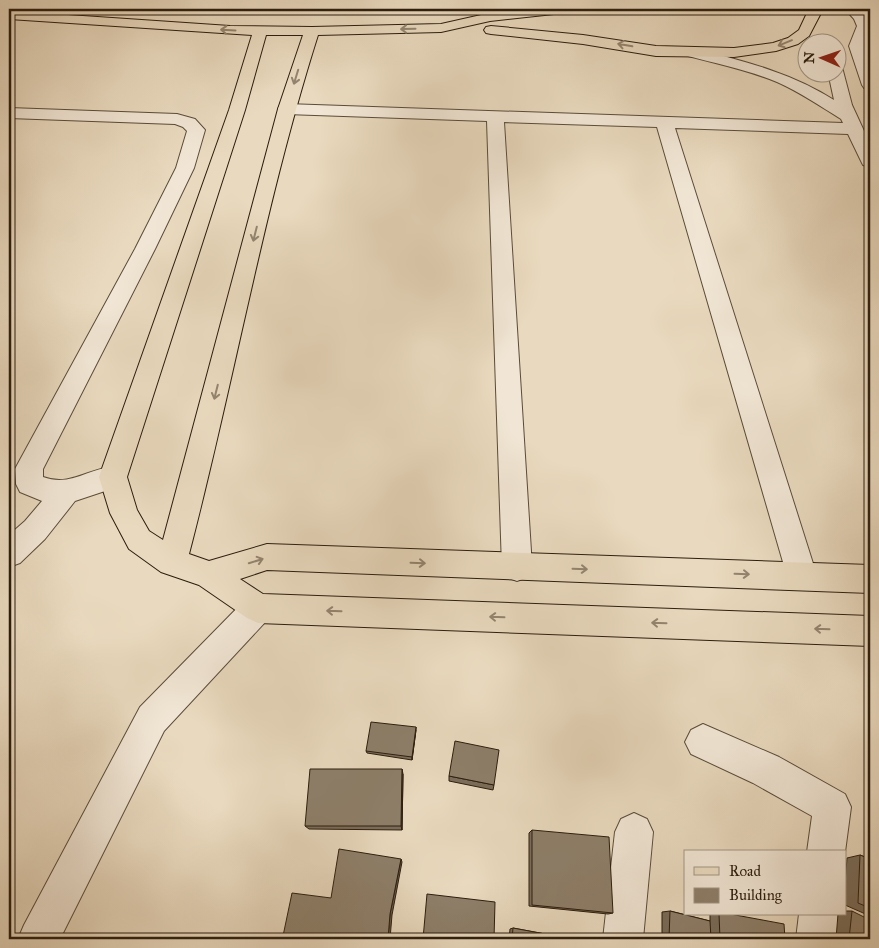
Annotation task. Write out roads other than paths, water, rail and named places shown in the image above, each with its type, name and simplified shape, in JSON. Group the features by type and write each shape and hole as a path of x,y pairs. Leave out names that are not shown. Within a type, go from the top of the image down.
{"main road":[{"path":"9,15 260,31 312,31 490,17 563,9"},
{"path":"442,21 598,41 655,51 693,53 752,51 788,43 804,34 814,13 811,9"},
{"path":"379,15 416,14"},
{"path":"260,31 237,110 113,477 124,513 139,540 172,562 209,575 258,608 870,631"},
{"path":"172,562 192,490 286,109 312,31"},
{"path":"209,575 267,557 870,578"}],"street":[{"path":"846,53 857,46 864,26 860,17 852,9"},
{"path":"857,46 870,86"},
{"path":"693,53 765,72 795,84 819,97 851,123"},
{"path":"838,82 851,123 870,161"},
{"path":"286,109 664,122 851,123"},
{"path":"9,113 177,119 189,124 196,130 185,168 136,267 29,469 30,484 48,491 65,493 113,477"},
{"path":"495,116 517,567"},
{"path":"664,122 802,576"},
{"path":"9,554 35,530 65,493"},
{"path":"38,939 152,719 258,608"},
{"path":"704,742 766,770 832,807 826,850"},
{"path":"623,939 634,832"},
{"path":"816,939 819,916"}]}
